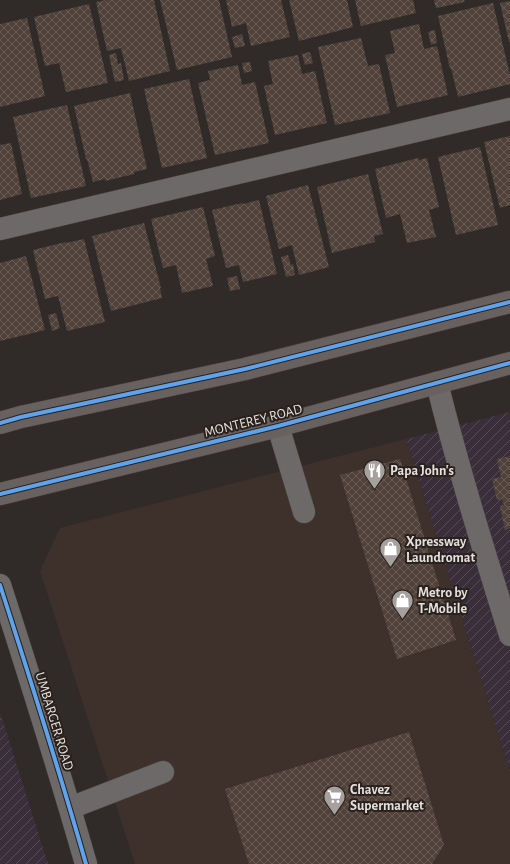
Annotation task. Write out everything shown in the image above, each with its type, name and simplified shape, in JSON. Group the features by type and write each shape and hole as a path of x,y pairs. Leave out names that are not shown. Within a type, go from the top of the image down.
{"main road":[{"path":"0,423 245,369 510,302"},
{"name":"MONTEREY ROAD","path":"0,494 278,426 510,363"}],"street":[{"path":"0,229 510,109"},
{"path":"437,383 476,527 510,635"},
{"path":"278,426 304,512"},
{"name":"UMBARGER ROAD","path":"0,585 70,808 86,864"},
{"path":"70,808 163,772"}],"shaded area":[{"path":"510,412 510,772 406,439"},
{"path":"406,439 510,772 510,864 135,864 40,571 60,528"},
{"path":"0,712 48,864 0,864"}],"building":[{"path":"106,0 154,0 170,71 129,81 121,48 107,51 96,2"},
{"path":"160,0 219,0 232,57 177,70"},
{"path":"226,0 281,0 290,37 251,46 246,23 232,27"},
{"path":"289,0 347,0 353,27 299,41"},
{"path":"355,0 413,0 416,13 361,26"},
{"path":"434,0 464,0 465,2 436,8"},
{"path":"510,1 510,42 509,42 500,3"},
{"path":"493,3 510,75 510,84 458,97 438,16"},
{"path":"89,4 108,83 66,92 59,63 45,66 34,17"},
{"path":"27,18 45,96 0,107 0,24"},
{"path":"419,24 424,49 437,46 448,95 397,107 385,55 395,53 390,31"},
{"path":"435,30 437,43 431,45 428,32"},
{"path":"242,34 245,46 235,48 232,37"},
{"path":"361,38 368,66 379,64 390,113 335,125 318,47"},
{"path":"310,52 313,63 305,65 302,54"},
{"path":"116,53 118,64 121,63 124,80 115,82 109,55"},
{"path":"298,55 302,74 315,71 327,123 275,135 264,86 273,84 268,61"},
{"path":"250,62 252,71 244,73 242,63"},
{"path":"238,65 242,85 255,82 269,143 215,155 198,83 210,80 208,71"},
{"path":"189,79 207,158 162,168 144,89"},
{"path":"130,93 147,169 134,172 134,174 105,181 105,179 93,182 86,159 74,106"},
{"path":"67,105 86,186 31,198 13,117"},
{"path":"510,136 510,205 500,208 484,142"},
{"path":"11,143 22,194 0,200 0,145"},
{"path":"480,147 498,225 456,235 438,157"},
{"path":"418,158 419,160 427,158 439,207 429,210 436,237 407,243 400,214 386,218 375,169"},
{"path":"368,174 383,234 374,236 375,242 332,253 317,187"},
{"path":"308,185 329,267 299,275 292,245 279,249 266,196"},
{"path":"259,200 277,274 243,282 239,265 226,268 212,210"},
{"path":"203,207 215,256 206,259 213,286 182,293 176,265 163,268 151,219"},
{"path":"144,223 161,288 162,298 111,311 92,236"},
{"path":"84,239 105,322 67,331 58,296 45,299 33,250"},
{"path":"288,255 291,265 293,264 295,275 286,277 281,257"},
{"path":"26,256 45,330 0,341 0,263"},
{"path":"237,276 240,289 230,291 227,278"},
{"path":"56,313 60,328 52,331 48,315"},
{"path":"510,456 510,528 505,530 500,506 504,505 502,499 497,500 492,479 501,477 497,459"},
{"path":"400,459 456,640 397,659 340,475"},
{"name":"Chavez Supermarket","path":"409,732 444,845 432,864 249,864 225,789"}],"cycle path":[{"path":"0,423 21,417 245,369 510,302"},
{"path":"0,494 278,426 510,363"},
{"path":"0,585 86,864"}],"place":[{"name":"Papa John's","path":"375,490"},
{"name":"Xpressway Laundromat","path":"390,568"},
{"name":"Metro by T-Mobile","path":"403,620"},
{"name":"Chavez Supermarket","path":"335,816"}]}
